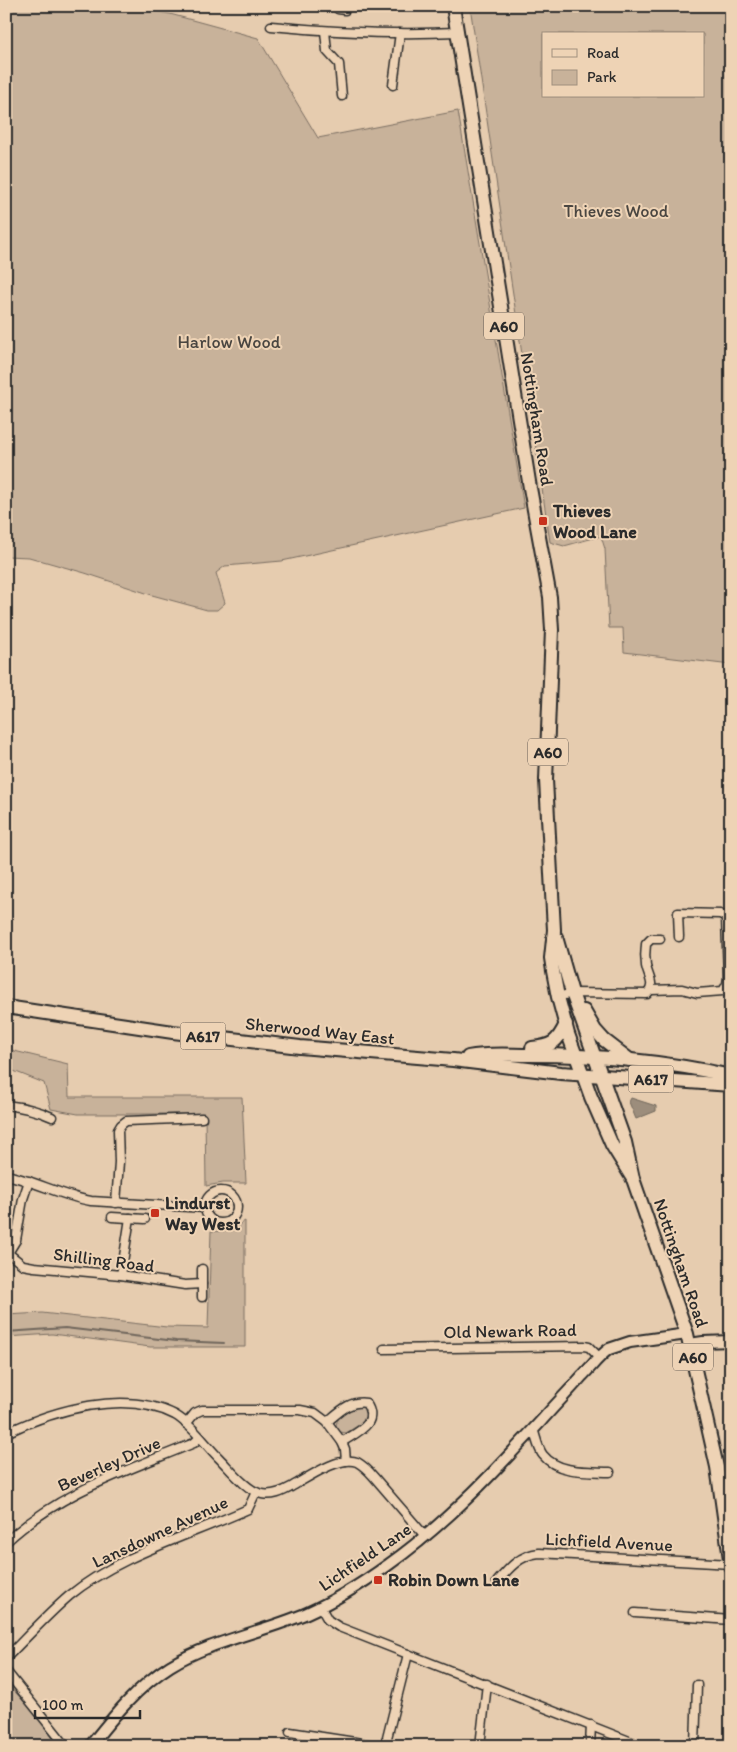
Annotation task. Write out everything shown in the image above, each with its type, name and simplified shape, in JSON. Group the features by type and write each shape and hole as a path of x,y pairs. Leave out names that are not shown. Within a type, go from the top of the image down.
{"highway":[{"name":"Nottingham Road","path":"453,6 530,488 550,597 552,647 546,780 554,930 551,958 558,998 566,1024 589,1066 625,1142 633,1179 689,1339 717,1468 731,1565"},
{"name":"Nottingham Road","path":"554,930 572,993 589,1066 591,1097 612,1145 633,1179"},
{"path":"572,993 595,1030 604,1040 630,1060"},
{"name":"Sherwood Way East","path":"6,1007 173,1032 300,1048 453,1060 510,1068 589,1066"},
{"path":"502,1055 521,1049 546,1047 554,1043 566,1024"},
{"name":"Sherwood Way East","path":"453,1060 476,1055 502,1055"},
{"path":"502,1055 520,1060 589,1066"},
{"name":"A617","path":"589,1066 630,1060 672,1064 731,1076"},
{"name":"A617","path":"589,1066 702,1084 731,1085"}],"street":[{"path":"271,26 325,31 457,32"},
{"path":"325,31 327,51 339,64 342,96"},
{"path":"393,84 400,33"},
{"path":"651,990 682,989 697,993 722,991 725,988 728,978 726,917 720,914 678,913 679,937"},
{"path":"558,998 572,993 647,994 651,990 652,983 646,966 646,944 651,939 660,939"},
{"path":"41,1111 43,1102"},
{"path":"6,1105 41,1111 52,1117"},
{"path":"116,1203 119,1162 118,1130 121,1125 126,1121 202,1118"},
{"path":"6,1175 79,1199 205,1208"},
{"path":"7,1253 16,1240 22,1205 29,1181"},
{"path":"221,1191 226,1191 233,1196 238,1207 233,1219 221,1224 209,1219 205,1208 205,1203 210,1196 221,1191"},
{"path":"112,1217 145,1219"},
{"path":"121,1275 130,1218"},
{"name":"Shilling Road","path":"7,1253 23,1265 121,1275 168,1283 202,1284"},
{"path":"202,1269 202,1297"},
{"path":"599,1358 609,1349 620,1344 689,1339 703,1342 731,1341"},
{"name":"Old Newark Road","path":"384,1350 584,1346 589,1347 599,1358"},
{"name":"Lichfield Lane","path":"90,1746 107,1724 151,1679 170,1666 184,1658 306,1613 320,1606 372,1576 425,1536 486,1481 599,1358"},
{"path":"327,1422 351,1404 359,1402 366,1404 371,1416 368,1424 342,1442"},
{"path":"6,1433 31,1421 94,1404 132,1404 156,1408 175,1416 186,1424 242,1481 256,1492 264,1495 279,1493 339,1461 355,1461 366,1468 425,1536"},
{"path":"186,1424 195,1414 202,1410 300,1410 315,1413 327,1422 342,1442 345,1448 346,1461"},
{"path":"533,1429 542,1454 552,1464 572,1470 610,1472"},
{"name":"Beverley Drive","path":"7,1539 60,1501 119,1472 194,1443 199,1438"},
{"name":"Lansdowne Avenue","path":"6,1658 69,1596 90,1581 159,1545 248,1509 256,1492"},
{"name":"Lichfield Avenue","path":"497,1582 518,1560 529,1554 539,1553 731,1565"},
{"path":"320,1606 333,1624 642,1746"},
{"path":"635,1613 731,1620"},
{"path":"385,1746 408,1654"},
{"path":"6,1671 66,1746"},
{"path":"480,1746 487,1684"},
{"path":"695,1746 698,1685"},
{"path":"590,1746 591,1725"},
{"path":"290,1732 381,1746"}],"green space":[{"name":"Harlow Wood","path":"6,6 122,6 170,14 258,38 318,138 458,111 524,508 282,561 225,566 216,573 225,603 217,610 207,610 152,595 29,557 6,556"},
{"name":"Thieves Wood","path":"470,6 731,6 731,665 624,652 623,628 609,628 605,549 601,536 564,546 550,542"},
{"path":"6,1049 68,1064 69,1097 242,1097 246,1183 223,1183 206,1186 205,1114 78,1114 51,1109 44,1083 6,1068"},
{"path":"245,1221 245,1347 150,1347 52,1334 6,1337 6,1315 42,1313 167,1327 208,1328 211,1231 229,1229"},
{"path":"356,1406 365,1408 367,1412 365,1421 346,1433 340,1432 336,1425 339,1418"},
{"path":"6,1682 38,1717 58,1746 27,1746 6,1741"}],"shaded area":[{"path":"631,1098 656,1106 656,1111 636,1119 629,1102"}],"waterway":[{"path":"6,1332 65,1328 176,1341 224,1343"}],"place":[{"name":"Thieves Wood Lane","path":"543,521"},
{"name":"Lindurst Way West","path":"155,1213"},
{"name":"Robin Down Lane","path":"378,1580"}]}
